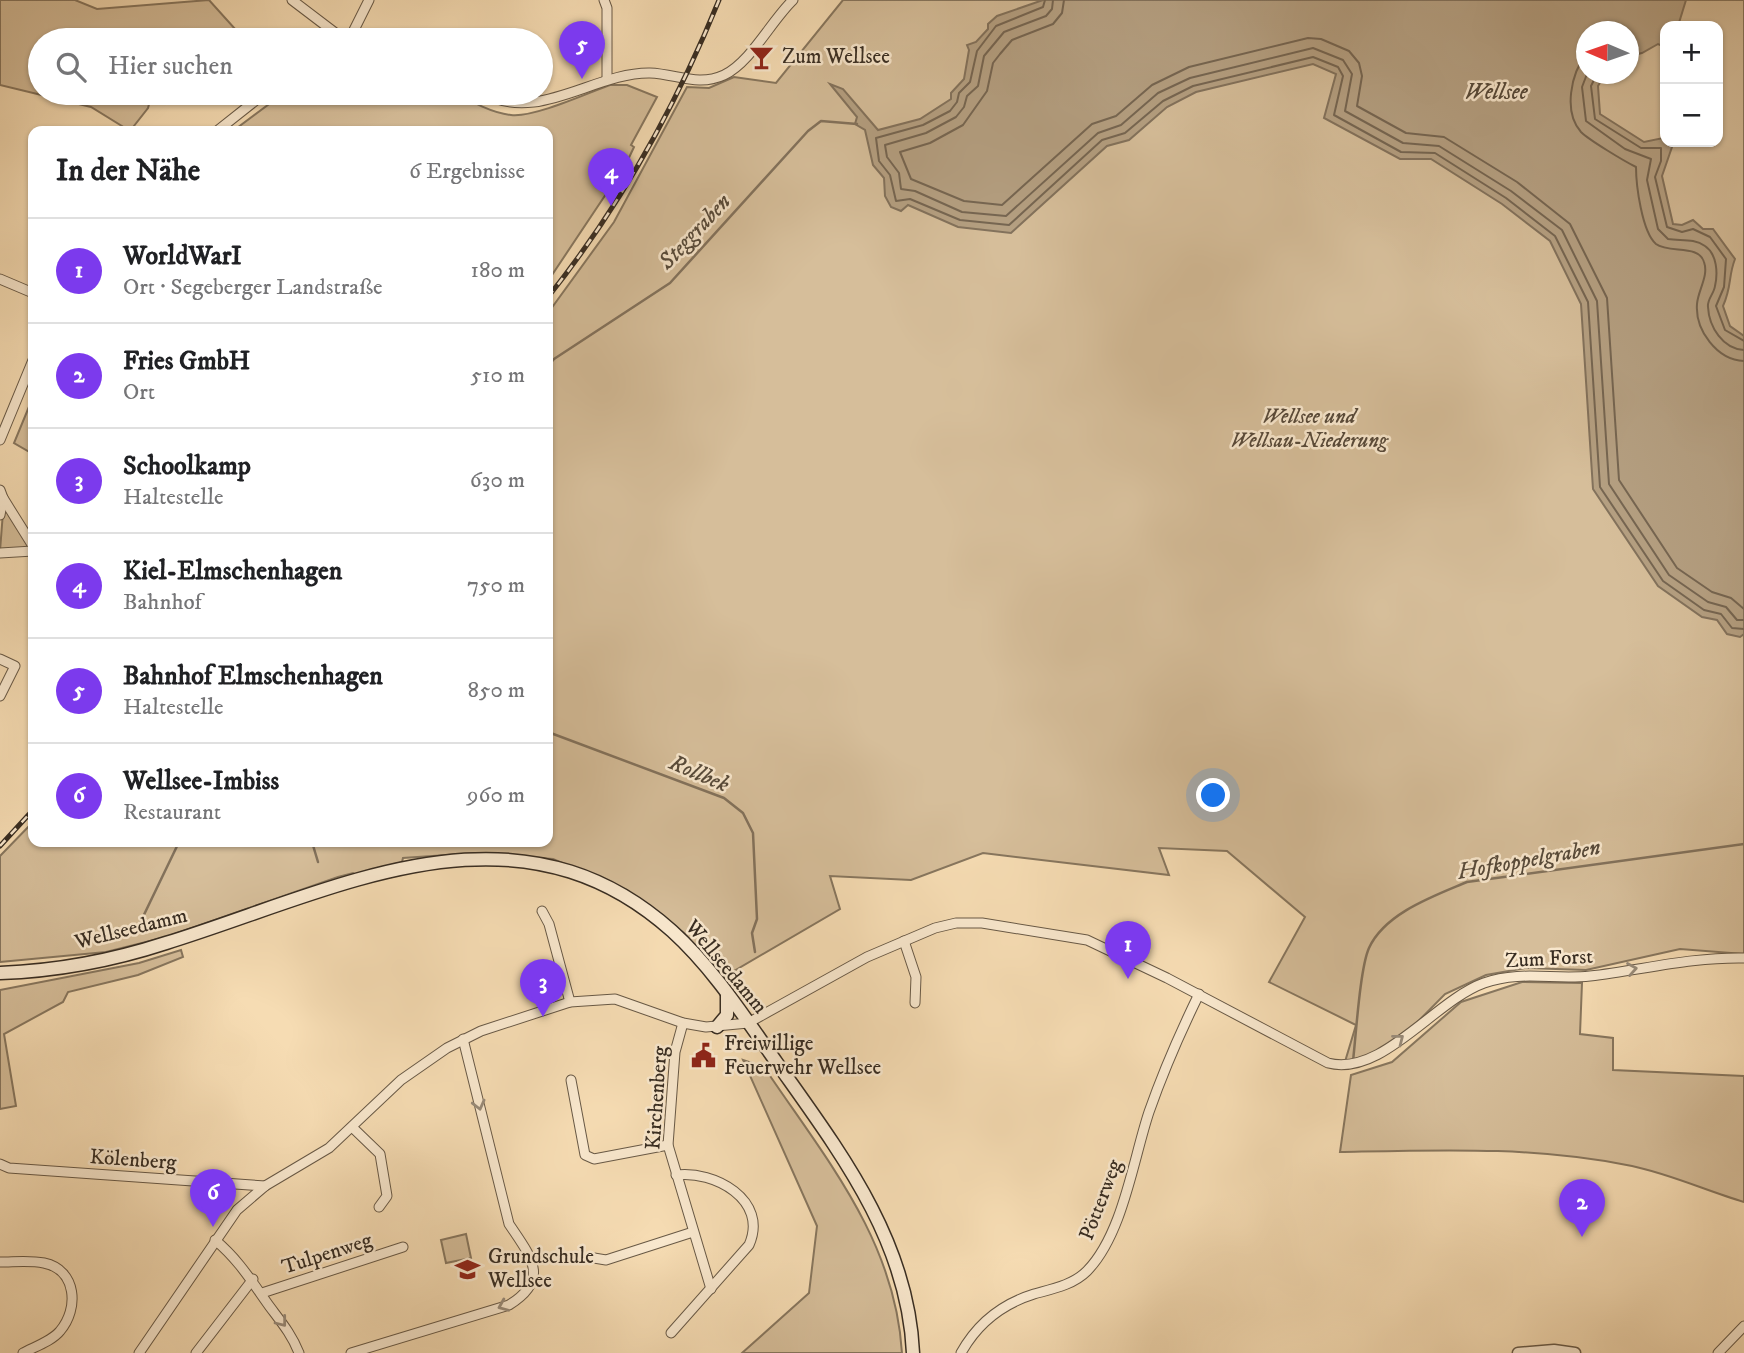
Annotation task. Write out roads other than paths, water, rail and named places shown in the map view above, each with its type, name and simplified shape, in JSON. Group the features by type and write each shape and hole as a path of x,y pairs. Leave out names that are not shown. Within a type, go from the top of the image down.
{"main road":[{"name":"Wellseedamm","path":"0,973 55,967 152,948 306,894 387,870 436,862 487,858 548,866 622,895 672,931 727,994 840,1154 883,1227 908,1304 913,1353"},
{"path":"717,1027 727,1015 727,994"}],"street":[{"path":"292,0 324,28"},
{"path":"355,28 369,0"},
{"path":"604,0 607,8 607,78"},
{"path":"553,98 607,78 649,73 691,81 713,79 734,69 793,0"},
{"path":"223,126 250,105"},
{"path":"0,279 28,291"},
{"path":"0,440 28,372"},
{"path":"0,515 1,494"},
{"path":"1,494 28,540"},
{"path":"0,554 28,549"},
{"path":"0,659 15,666 0,696"},
{"path":"542,911 549,924 570,1002"},
{"path":"139,1353 237,1210 265,1186 320,1154 401,1080 463,1039 526,1014 570,1002 615,999 683,1023 717,1027 748,1023 867,957 956,923 1069,935 1102,947 1199,994"},
{"path":"904,941 916,977 915,1003"},
{"name":"Zum Forst","path":"1199,994 1338,1066 1358,1064 1373,1058 1448,1001 1485,983 1525,974 1587,976 1684,960 1744,958"},
{"name":"Pötterweg","path":"961,1353 975,1332 1009,1303 1065,1285 1087,1271 1098,1256 1124,1196 1167,1060 1199,994"},
{"name":"Kirchenberg","path":"683,1023 675,1052 668,1145 711,1289"},
{"path":"351,1353 509,1305 522,1297 534,1281 535,1272 526,1250 509,1224 463,1039"},
{"path":"571,1080 585,1155 594,1159 668,1145"},
{"path":"352,1127 380,1154 387,1196 379,1207"},
{"name":"Kölenberg","path":"0,1164 9,1168 265,1186"},
{"name":"Kirchenberg","path":"671,1333 750,1245 753,1224 743,1197 733,1187 687,1173 676,1175"},
{"path":"594,1258 606,1260 693,1232"},
{"path":"215,1240 253,1279 293,1336 299,1353"},
{"name":"Tulpenweg","path":"262,1293 403,1247"},
{"path":"0,1262 45,1263 63,1272 73,1289 72,1315 58,1334 23,1353"},
{"path":"196,1353 253,1279"},
{"path":"1718,1353 1744,1326"},
{"path":"1518,1353 1554,1350 1575,1353"}],"water":[{"name":"Wellsee","path":"1043,0 1686,0 1680,21 1660,21 1660,45 1639,54 1639,21 1576,21 1576,84 1599,84 1600,114 1644,142 1660,139 1660,147 1672,147 1662,176 1673,224 1682,225 1693,220 1703,229 1713,229 1735,259 1723,306 1730,326 1744,336 1744,634 1740,637 1727,634 1717,620 1702,617 1658,586 1593,489 1581,304 1550,241 1502,204 1431,159 1400,159 1324,118 1336,74 1313,64 1196,92 1167,107 1129,140 1107,146 1011,233 958,227 908,205 901,211 891,207 885,196 884,178 873,165 865,130 855,124 857,117 830,84 843,89 878,130 920,119 951,99 951,93 964,79 969,50 967,45 976,42 997,16"}],"waterway":[{"name":"Steggraben","path":"553,360 670,283 808,131 821,121 857,124"},
{"name":"Rollbek","path":"553,734 724,798 743,813 753,833 757,919 752,933 755,952"},
{"name":"Hofkoppelgraben","path":"1353,1061 1361,986 1369,948 1386,925 1412,907 1467,882 1744,844"},
{"name":"Steggraben","path":"140,923 177,847"},
{"path":"314,847 318,862"}],"railway":[{"path":"553,290 599,228 644,155 684,79 719,0"},
{"path":"0,846 28,815"}],"place":[{"name":"Zum Wellsee","path":"762,57"},
{"name":"Bahnhof Elmschenhagen","path":"582,79"},
{"name":"Kiel-Elmschenhagen","path":"611,206"},
{"name":"WorldWarI","path":"1128,979"},
{"name":"Schoolkamp","path":"543,1017"},
{"name":"Freiwillige Feuerwehr Wellsee","path":"704,1056"},
{"name":"Wellsee-Imbiss","path":"213,1227"},
{"name":"Fries GmbH","path":"1582,1237"},
{"name":"Grundschule Wellsee","path":"468,1269"}],"park label":[{"name":"Wellsee und Wellsau-Niederung","path":"1309,429"}]}
